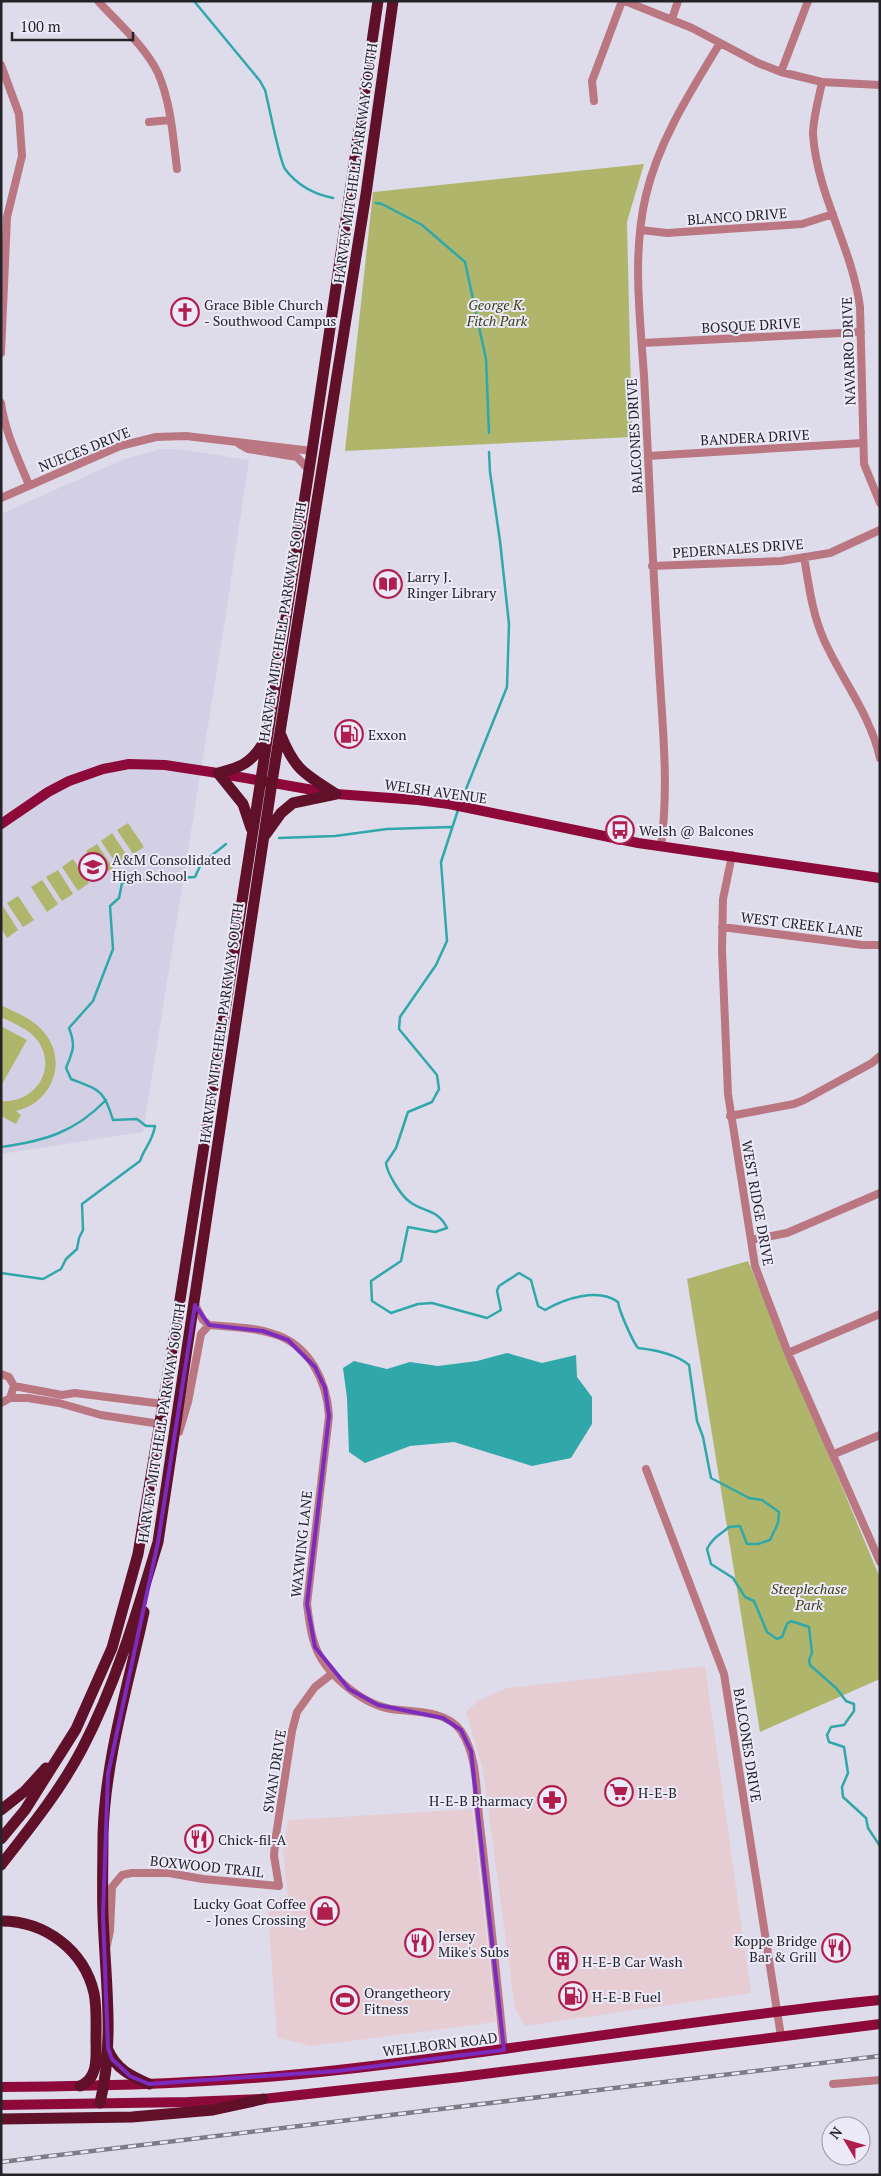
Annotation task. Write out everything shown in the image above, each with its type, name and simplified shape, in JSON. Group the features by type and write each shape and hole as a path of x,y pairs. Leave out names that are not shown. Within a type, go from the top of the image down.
{"highway":[{"name":"HARVEY MITCHELL PARKWAY SOUTH","path":"1,1865 61,1785 82,1750 100,1711 137,1615 158,1542 174,1446 264,837 267,738 312,451 378,1"},
{"name":"HARVEY MITCHELL PARKWAY SOUTH","path":"1,1839 25,1810 76,1729 112,1648 138,1554 252,835 280,733 366,194 393,1"},
{"path":"312,451 317,456 322,469"},
{"path":"280,733 288,753 303,773 336,794"},
{"path":"252,835 243,804 218,773 240,767 251,760 267,738"},
{"path":"264,837 281,813 293,803 336,794"},
{"path":"100,2103 108,2048 106,1949 103,1915 103,1851 108,1774 158,1542"},
{"path":"1,1810 32,1784 76,1729"},
{"path":"1,1921 25,1923 48,1932 68,1947 77,1957 90,1980 94,1995 96,2068 86,2084 80,2086"},
{"path":"108,2048 112,2059 120,2068 149,2084"},
{"path":"1,2119 132,2117 213,2110 263,2099"}],"main road":[{"name":"WELSH AVENUE","path":"1,824 59,786 109,768 129,764 154,764 218,773 336,794 411,799 449,804 661,846 880,878"},
{"name":"WELLBORN ROAD","path":"1,2087 199,2083 337,2071 504,2050 777,2010 880,2000"},
{"path":"1,2105 263,2099 461,2077 880,2024"}],"street":[{"path":"98,1 141,49 157,72 167,100 177,169"},
{"path":"594,101 592,81 623,1 672,19 781,72 822,82 880,85"},
{"path":"672,19 678,1"},
{"path":"781,72 808,1"},
{"name":"BALCONES DRIVE","path":"661,846 666,802 652,566 638,252 646,195 658,156 681,109 720,43"},
{"path":"1,65 19,114 22,156 7,217 1,353"},
{"name":"NAVARRO DRIVE","path":"822,82 813,132 818,174 856,283 860,332 864,464 880,503"},
{"path":"149,122 170,120"},
{"name":"BLANCO DRIVE","path":"641,230 667,233 802,224 833,214"},
{"name":"BOSQUE DRIVE","path":"642,343 860,332"},
{"path":"1,403 3,418 29,485"},
{"name":"NUECES DRIVE","path":"1,498 120,446 146,438 176,436 239,444 249,442 312,451"},
{"name":"BANDERA DRIVE","path":"648,456 864,443"},
{"name":"NUECES DRIVE","path":"239,444 248,449 297,457 308,469"},
{"name":"PEDERNALES DRIVE","path":"652,566 781,561 830,553 880,530"},
{"path":"804,557 815,619 825,642 868,718 880,758"},
{"name":"WEST RIDGE DRIVE","path":"732,856 723,899 724,998 730,1116 751,1240 760,1282 788,1353 879,1558"},
{"name":"WEST CREEK LANE","path":"722,927 862,945 880,945"},
{"path":"730,1116 794,1104 872,1064 880,1056"},
{"path":"751,1240 787,1233 880,1193"},
{"path":"174,1446 188,1402 201,1334 209,1325 203,1320 195,1305"},
{"path":"788,1353 880,1314"},
{"name":"WAXWING LANE","path":"209,1325 263,1331 282,1337 303,1352 315,1367 325,1388 328,1416 307,1604 315,1647 333,1674 349,1689 378,1705 425,1712 452,1723 460,1730 471,1751 485,1862 504,2050"},
{"path":"1,1374 9,1377 14,1386 10,1398"},
{"path":"14,1386 62,1395 75,1393 163,1404"},
{"path":"1,1403 10,1398 28,1398 59,1403 101,1414 160,1424"},
{"path":"834,1454 880,1435"},
{"name":"BALCONES DRIVE","path":"646,1469 724,1674 781,2036"},
{"name":"SWAN DRIVE","path":"279,1886 274,1856 275,1842 292,1731 297,1712 306,1698 333,1674"},
{"name":"BOXWOOD TRAIL","path":"106,1949 110,1931 112,1887 122,1875 151,1872 279,1886"},
{"path":"833,2084 880,2080"}],"highlighted area":[{"path":"195,1305 209,1325 263,1331 288,1340 315,1367 325,1388 329,1416 307,1604 315,1647 349,1689 378,1705 443,1718 461,1730 471,1751 504,2050 337,2071 149,2084 130,2076 112,2059 108,2048 103,1915 108,1774 158,1542"}],"shaded area":[{"name":"A&M Consolidated High School","path":"161,449 178,449 249,460 143,1132 1,1154 1,514 124,459"},
{"path":"507,1353 542,1363 576,1355 577,1377 592,1397 592,1424 571,1458 532,1466 454,1442 410,1446 365,1463 349,1452 347,1398 343,1368 354,1361 387,1369 410,1362 438,1366 477,1361"},
{"path":"705,1666 751,1993 525,2026 515,2009 483,1770 466,1712 479,1700 507,1688"},
{"path":"472,1809 496,2022 312,2046 277,2038 267,1900 288,1898 283,1851 288,1820"}],"green space":[{"name":"George K. Fitch Park","path":"644,164 627,222 632,437 345,451 373,192"},
{"path":"128,823 144,847 133,854 117,830"},
{"path":"112,833 128,857 117,865 101,841"},
{"path":"97,844 113,868 102,875 86,851"},
{"path":"73,859 89,883 78,891 62,867"},
{"path":"58,870 73,894 62,901 46,877"},
{"path":"42,880 58,904 47,912 31,887"},
{"path":"18,896 34,920 23,927 7,903"},
{"path":"3,906 18,930 7,938 1,928"},
{"path":"1,1005 37,1025 50,1041 55,1053 56,1066 48,1089 40,1099 16,1111 21,1115 16,1124 1,1116 1,1101 24,1097 33,1091 40,1083 44,1073 45,1062 43,1051 34,1036 1,1017"},
{"path":"1,1026 27,1040 1,1086"},
{"name":"Steeplechase Park","path":"748,1261 880,1578 880,1679 760,1732 687,1279"}],"waterway":[{"path":"194,1 260,81 265,90 277,144 285,169 306,188 333,198"},
{"path":"376,203 382,204 422,225 465,262 486,359 489,433"},
{"path":"460,804 507,687 509,624 489,452"},
{"path":"458,810 441,862 447,941 436,965 400,1017 399,1029 437,1075 439,1089 432,1102 408,1112 396,1148 386,1163 392,1178 406,1199 440,1217 447,1228 435,1232 408,1227 401,1261 371,1281 372,1301 391,1313 418,1304 432,1303 487,1318 501,1310 497,1291 499,1286 519,1273 531,1280 538,1306 545,1310 581,1296 601,1295 618,1302 626,1326 638,1348 665,1353 689,1365 697,1421 703,1437 711,1478 749,1498 762,1500 779,1512 778,1523 770,1540 758,1544 747,1544 740,1526 729,1527 714,1539 707,1549 711,1564 733,1578 745,1597 754,1601 767,1632 777,1639 782,1637 787,1624 791,1621 809,1627 812,1653 809,1660 810,1665 837,1689 846,1701 854,1704 854,1711 844,1725 831,1727 827,1735 829,1742 844,1747 848,1773 842,1787 843,1797 866,1818 868,1828 880,1846"},
{"path":"279,838 335,836 387,829 451,827"},
{"path":"1,1273 43,1279 61,1269 66,1259 77,1249 83,1230 82,1204 140,1161 154,1132 155,1126 146,1126 137,1119 113,1120 103,1096 94,1089 71,1079 66,1068 73,1048 69,1028 93,1001 113,949 110,906 119,898 122,883 128,881 195,877 201,864 226,844"},
{"path":"1,1147 32,1142 58,1133 83,1120 106,1100"}],"railway":[{"path":"1,2162 880,2056"}],"place":[{"name":"Grace Bible Church - Southwood Campus","path":"185,312"},
{"name":"Larry J. Ringer Library","path":"388,584"},
{"name":"Exxon","path":"349,734"},
{"name":"Welsh @ Balcones","path":"620,830"},
{"name":"A&M Consolidated High School","path":"93,867"},
{"name":"H-E-B","path":"619,1792"},
{"name":"H-E-B Pharmacy","path":"552,1800"},
{"name":"Chick-fil-A","path":"199,1839"},
{"name":"Lucky Goat Coffee - Jones Crossing","path":"325,1911"},
{"name":"Jersey Mike's Subs","path":"419,1943"},
{"name":"Koppe Bridge Bar & Grill","path":"836,1948"},
{"name":"H-E-B Car Wash","path":"563,1961"},
{"name":"H-E-B Fuel","path":"573,1996"},
{"name":"Orangetheory Fitness","path":"345,2000"}]}
